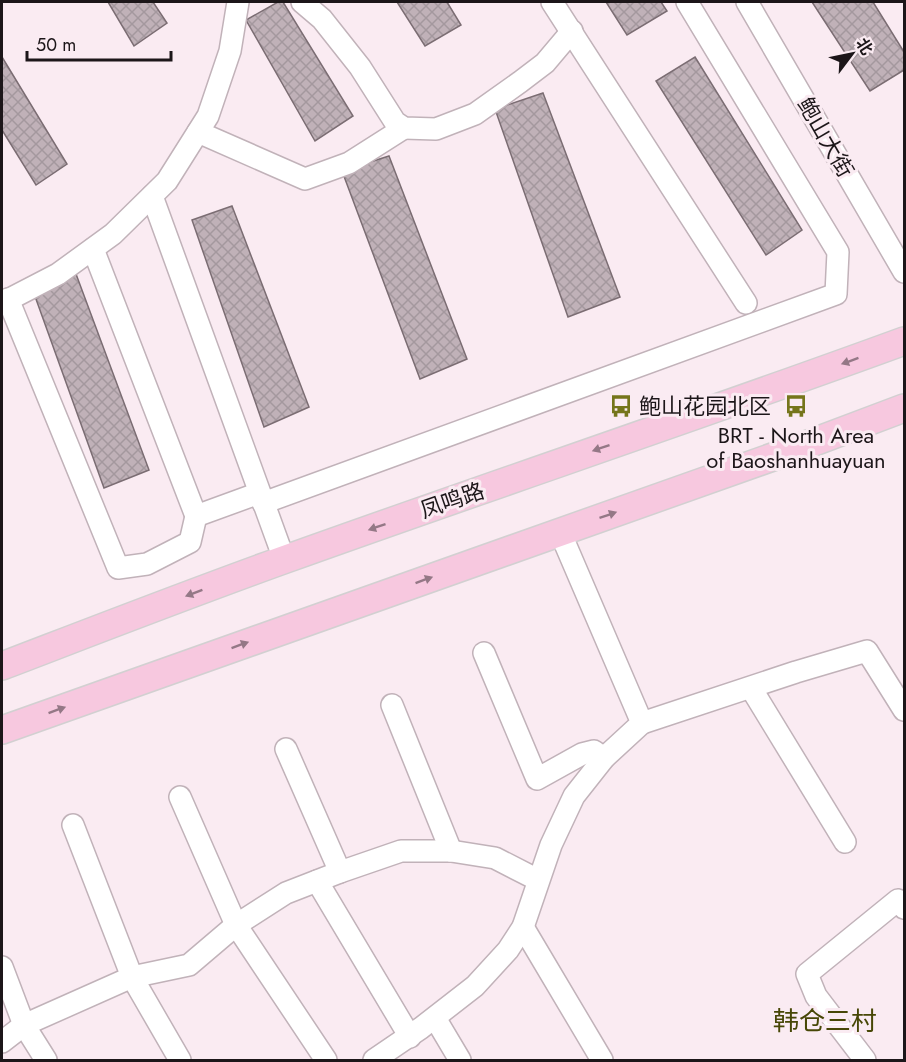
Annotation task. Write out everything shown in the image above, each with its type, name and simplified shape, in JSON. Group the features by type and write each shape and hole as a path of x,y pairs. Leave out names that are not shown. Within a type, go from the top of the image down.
{"main road":[{"name":"凤鸣路","path":"2,666 284,560 904,341"},
{"path":"2,730 798,448 904,408"}],"street":[{"path":"93,249 196,516 190,542 147,564 118,568 5,301 58,274 93,249 113,234 167,181 208,116 230,51 238,2"},
{"path":"302,2 322,19 360,67 395,122 404,128 436,129 476,114 545,63 572,31"},
{"path":"552,2 746,303"},
{"path":"196,516 261,498 836,294 838,252 687,2"},
{"name":"鲍山大街","path":"747,2 904,272"},
{"path":"198,132 305,179 349,163 404,128"},
{"path":"152,196 284,560"},
{"path":"560,532 642,723"},
{"path":"374,1060 410,1037 475,986 508,950 523,927 551,845 574,796 604,758 642,723 867,651 904,710"},
{"path":"484,653 537,779 582,754 594,751 604,758"},
{"path":"751,688 845,842"},
{"path":"392,705 451,851"},
{"path":"286,749 340,872"},
{"path":"180,797 236,925 326,1060"},
{"path":"73,825 132,977 180,1060"},
{"path":"2,1042 24,1025 132,977 189,965 236,925 285,893 401,851 451,851 495,858 538,880"},
{"path":"317,881 410,1037"},
{"path":"865,1060 816,996 807,974 898,900 904,908"},
{"path":"523,927 602,1060"},
{"path":"2,967 24,1025 46,1060"},
{"path":"435,1018 460,1060"}],"building":[{"path":"108,2 153,2 167,23 134,46"},
{"path":"278,2 283,2 353,116 315,141 246,20"},
{"path":"397,2 447,2 461,25 425,46"},
{"path":"606,2 661,2 667,11 627,35"},
{"path":"812,2 873,2 904,52 904,70 870,91"},
{"path":"2,57 67,164 36,185 2,130"},
{"path":"695,57 802,230 766,255 656,81"},
{"path":"543,93 620,297 568,317 495,109"},
{"path":"389,156 467,359 420,379 342,171"},
{"path":"232,206 309,407 264,427 192,220"},
{"path":"76,274 149,470 104,488 32,288"}],"place":[{"name":"鲍山花园北区","path":"621,406"},
{"name":"BRT - North Area of Baoshanhuayuan","path":"796,406"}],"district":[{"name":"韩仓三村","path":"825,1021"}]}
